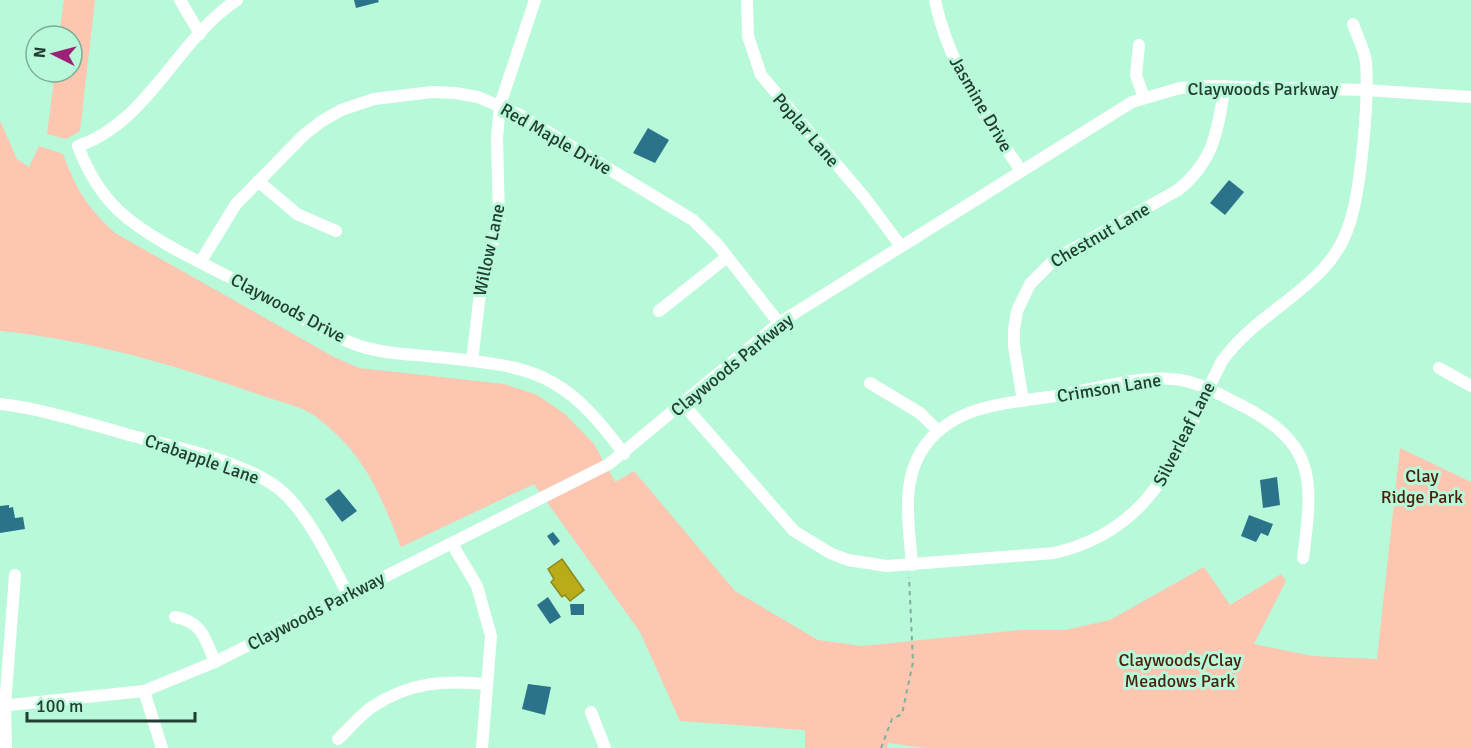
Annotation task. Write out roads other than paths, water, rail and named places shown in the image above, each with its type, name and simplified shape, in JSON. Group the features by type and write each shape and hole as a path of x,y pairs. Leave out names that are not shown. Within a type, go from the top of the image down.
{"street":[{"path":"180,0 200,34 237,0"},
{"name":"Willow Lane","path":"472,361 481,285 499,218 497,138 500,105 535,0"},
{"name":"Poplar Lane","path":"747,0 748,36 753,55 767,85 797,115 900,245"},
{"name":"Jasmine Drive","path":"935,0 947,46 966,83 1021,171"},
{"name":"Silverleaf Lane","path":"683,404 780,518 811,543 830,553 858,562 887,566 912,565 1053,553 1074,549 1111,532 1142,506 1159,485 1232,346 1246,332 1313,279 1334,255 1343,240 1354,206 1365,90 1366,62 1353,24"},
{"name":"Claywoods Drive","path":"200,34 117,125 92,141 78,146 93,179 118,210 143,228 201,261 340,338 360,346 530,371 566,389 594,414 624,454"},
{"path":"1138,45 1136,75 1144,98"},
{"name":"Claywoods Parkway","path":"3,706 144,691 215,662 452,544 624,454 779,322 1132,102 1180,88 1225,86 1365,90 1471,97"},
{"name":"Chestnut Lane","path":"1023,401 1014,346 1014,329 1017,311 1030,284 1055,259 1178,190 1191,180 1209,156 1215,141 1225,86"},
{"name":"Red Maple Drive","path":"201,261 226,217 258,181 305,134 322,121 358,103 432,92 478,97 500,105 693,220 727,256 779,322"},
{"path":"258,181 297,214 336,231"},
{"path":"659,312 727,256"},
{"path":"1439,368 1471,386"},
{"name":"Crimson Lane","path":"912,565 908,486 918,458 938,431 965,413 1156,379 1191,382 1208,389 1264,417 1289,439 1305,466 1310,494 1303,558"},
{"path":"870,383 920,413 938,431"},
{"name":"Crabapple Lane","path":"0,404 70,418 195,453 257,475 279,489 297,507 348,594"},
{"path":"452,544 471,573 482,599 491,636 482,748"},
{"path":"6,748 3,706 15,575"},
{"path":"175,617 190,620 201,630 215,662"},
{"path":"338,739 372,707 411,688 448,680 487,684"},
{"path":"144,691 162,748"},
{"path":"591,712 605,748"}],"park label":[{"name":"Clay Ridge Park","path":"1422,486"},
{"name":"Claywoods/Clay Meadows Park","path":"1180,670"}]}
